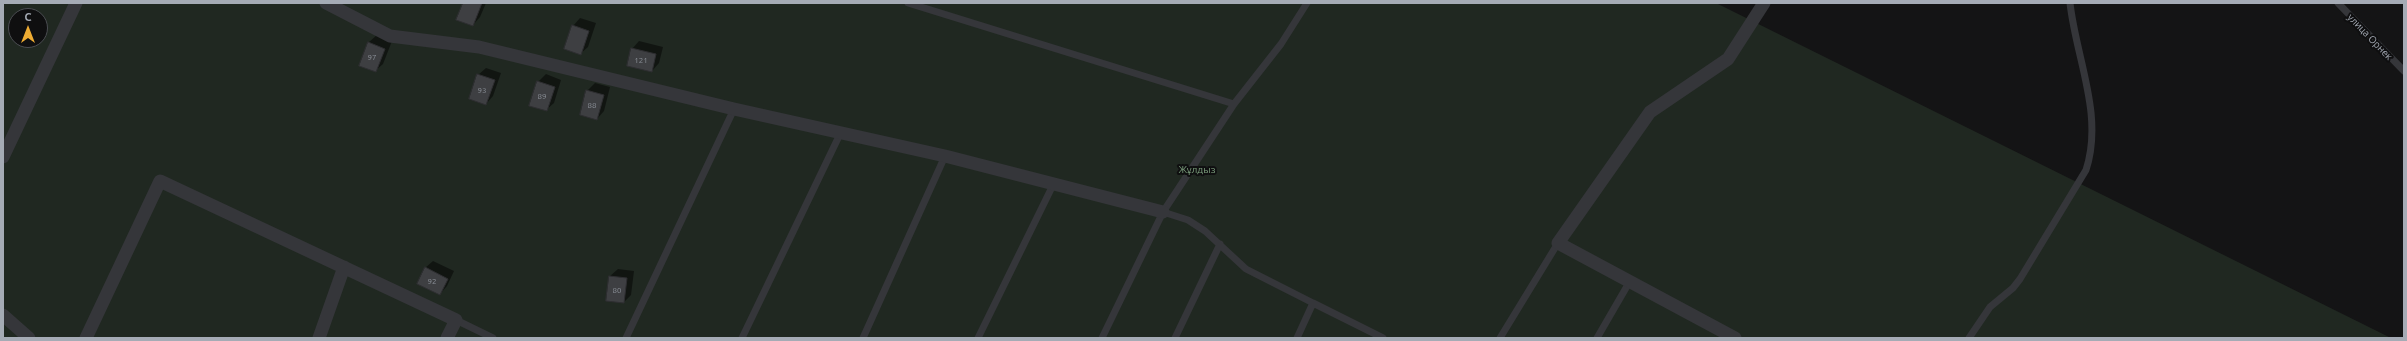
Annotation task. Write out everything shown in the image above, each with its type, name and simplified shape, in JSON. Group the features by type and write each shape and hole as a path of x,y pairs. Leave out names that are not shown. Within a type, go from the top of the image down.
{"street":[{"path":"3,157 76,3"},
{"path":"326,3 390,36 479,47 734,109 945,156 1163,212"},
{"path":"1734,338 1630,280 1558,243 1650,112 1728,59 1764,3"},
{"path":"86,338 160,181 456,320 448,338"},
{"path":"319,338 344,267"},
{"path":"3,315 29,338"}],"lane":[{"path":"908,3 1234,104"},
{"path":"1102,338 1163,212 1234,104 1281,44 1307,3"},
{"path":"1969,338 1990,307 2013,288 2020,279 2086,170 2091,154 2093,124 2070,3"},
{"name":"улица Орнек","path":"2338,3 2404,71"},
{"path":"626,338 734,109"},
{"path":"742,338 841,132"},
{"path":"863,338 945,156"},
{"path":"978,338 1054,183"},
{"path":"1163,212 1188,220 1220,244 1233,259 1246,270 1383,338"},
{"path":"1500,338 1558,243"},
{"path":"1175,338 1220,244"},
{"path":"1597,338 1630,280"},
{"path":"1297,338 1313,303"},
{"path":"456,320 493,338"}],"green space":[{"name":"Жұлдыз","path":"3,3 1716,3 2391,338 3,338"}],"building":[{"path":"463,3 482,3 473,26 456,20"},
{"path":"572,25 589,31 581,55 564,49"},
{"path":"368,42 385,49 376,72 359,66"},
{"path":"631,48 656,54 652,72 627,66"},
{"path":"477,74 495,80 486,105 469,99"},
{"path":"537,81 555,87 547,111 529,106"},
{"path":"586,90 604,95 597,120 580,115"},
{"path":"425,267 448,279 440,295 417,284"},
{"path":"609,276 627,278 624,303 606,301"}]}
